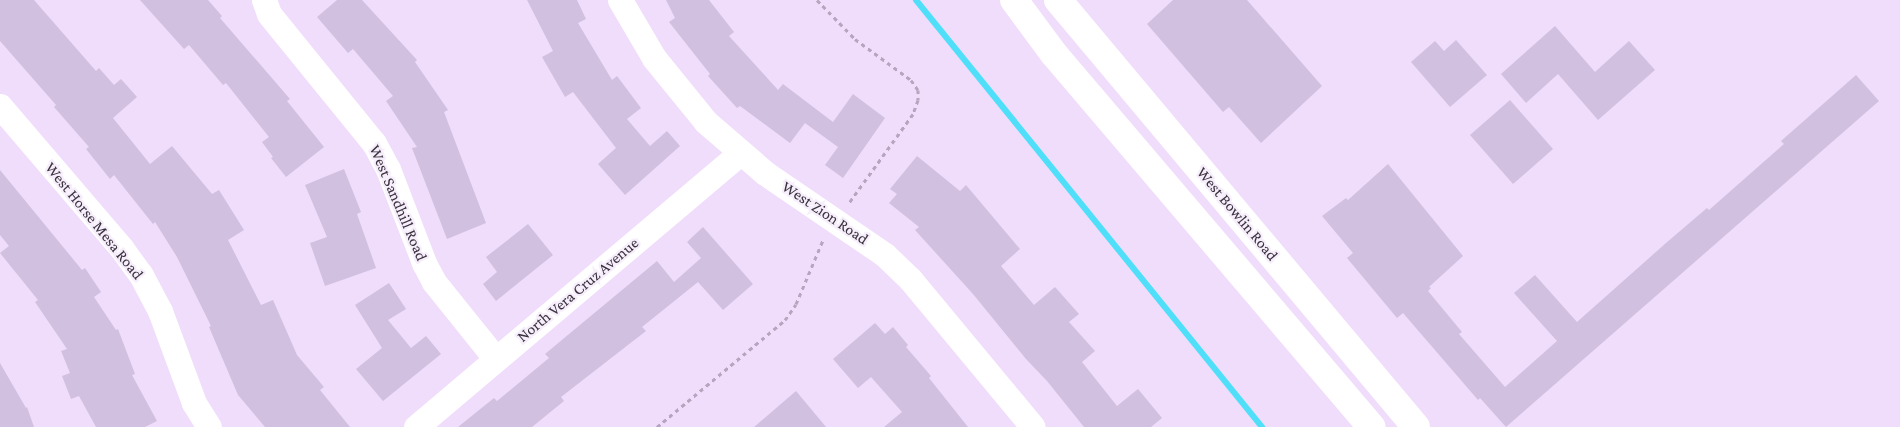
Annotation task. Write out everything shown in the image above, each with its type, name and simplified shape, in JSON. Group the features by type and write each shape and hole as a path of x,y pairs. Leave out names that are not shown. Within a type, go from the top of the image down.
{"street":[{"name":"West Sandhill Road","path":"264,0 269,14 374,143 388,169 424,263 434,282 495,358"},
{"name":"West Zion Road","path":"620,0 654,58 676,88 706,122 740,153 831,228 885,255 910,279 1033,427"},
{"path":"1014,0 1054,54 1372,427"},
{"name":"West Bowlin Road","path":"1058,0 1416,427"},
{"name":"West Horse Mesa Road","path":"0,106 122,249 141,275 160,311 194,403 209,427"},
{"name":"North Vera Cruz Avenue","path":"416,427 495,358 740,153"}],"path":[{"path":"657,427 785,320 796,304 831,228 913,114 918,100 918,90 911,80 855,39 817,0"}],"building":[{"path":"0,0 34,0 96,71 99,68 114,85 121,79 137,97 113,118 150,164 172,146 212,194 219,190 244,230 228,240 261,305 273,300 297,355 324,387 320,390 350,427 265,427 238,395 209,327 211,326 177,257 155,222 153,224 114,175 110,179 86,149 89,147 54,107 56,105 0,41"},
{"path":"140,0 208,0 222,16 220,18 290,99 287,101 324,147 286,177 271,158 273,157 262,142 269,137 226,83 223,85 189,45 184,49"},
{"path":"337,0 362,0 417,60 415,62 448,110 444,112 486,223 447,239 412,148 417,147 386,101 393,96 353,49 348,53 317,17"},
{"path":"527,0 577,0 586,19 578,23 612,80 617,76 641,108 627,119 650,146 667,131 680,146 625,195 598,164 616,148 573,92 565,97 542,57 553,51"},
{"path":"666,0 709,0 734,32 729,36 778,90 783,84 833,122 853,94 885,118 843,178 825,165 838,147 805,123 790,143 740,106 737,108 708,76 710,74 669,22 675,18"},
{"path":"1173,0 1247,0 1322,86 1261,143 1229,107 1223,112 1147,24"},
{"path":"1555,26 1595,72 1629,41 1655,70 1598,120 1558,74 1526,103 1501,74"},
{"path":"1456,40 1487,75 1450,107 1411,62 1435,41 1444,51"},
{"path":"1856,75 1879,101 1506,427 1480,398 1478,400 1403,313 1397,318 1347,258 1353,253 1322,216 1346,198 1348,200 1388,164 1463,256 1429,287 1431,288 1428,291 1462,332 1459,334 1505,387 1557,341 1514,293 1535,275 1577,322 1666,243 1707,208 1709,210 1784,144 1781,141"},
{"path":"1510,100 1553,149 1513,184 1470,135"},
{"path":"917,156 960,191 966,185 1020,249 1001,266 1034,305 1055,287 1079,314 1069,322 1095,351 1082,362 1117,406 1138,389 1162,418 1151,427 1084,427 973,294 915,230 919,227 889,203 897,194 890,189"},
{"path":"344,169 361,212 357,214 376,268 325,286 310,243 327,237 305,185"},
{"path":"0,170 82,270 85,268 101,292 94,297 116,330 118,329 135,374 132,375 157,421 145,427 96,427 79,396 71,399 62,376 70,373 61,351 67,349 35,302 38,300 0,253 9,246 0,235"},
{"path":"528,224 553,255 496,301 483,284 497,272 486,257"},
{"path":"703,227 753,284 723,310 698,282 642,327 646,331 561,397 564,401 532,427 458,427 494,398 497,401 549,358 545,354 657,261 674,282 701,258 687,242"},
{"path":"389,283 406,309 388,320 411,348 426,336 441,354 383,401 356,369 382,348 355,305"},
{"path":"875,323 885,334 893,327 908,345 906,347 931,376 929,378 968,427 884,427 902,412 871,377 858,388 833,359"},
{"path":"0,363 27,407 34,427 0,427"},
{"path":"796,391 826,427 754,427"}],"waterway":[{"path":"916,0 1262,427"}]}
